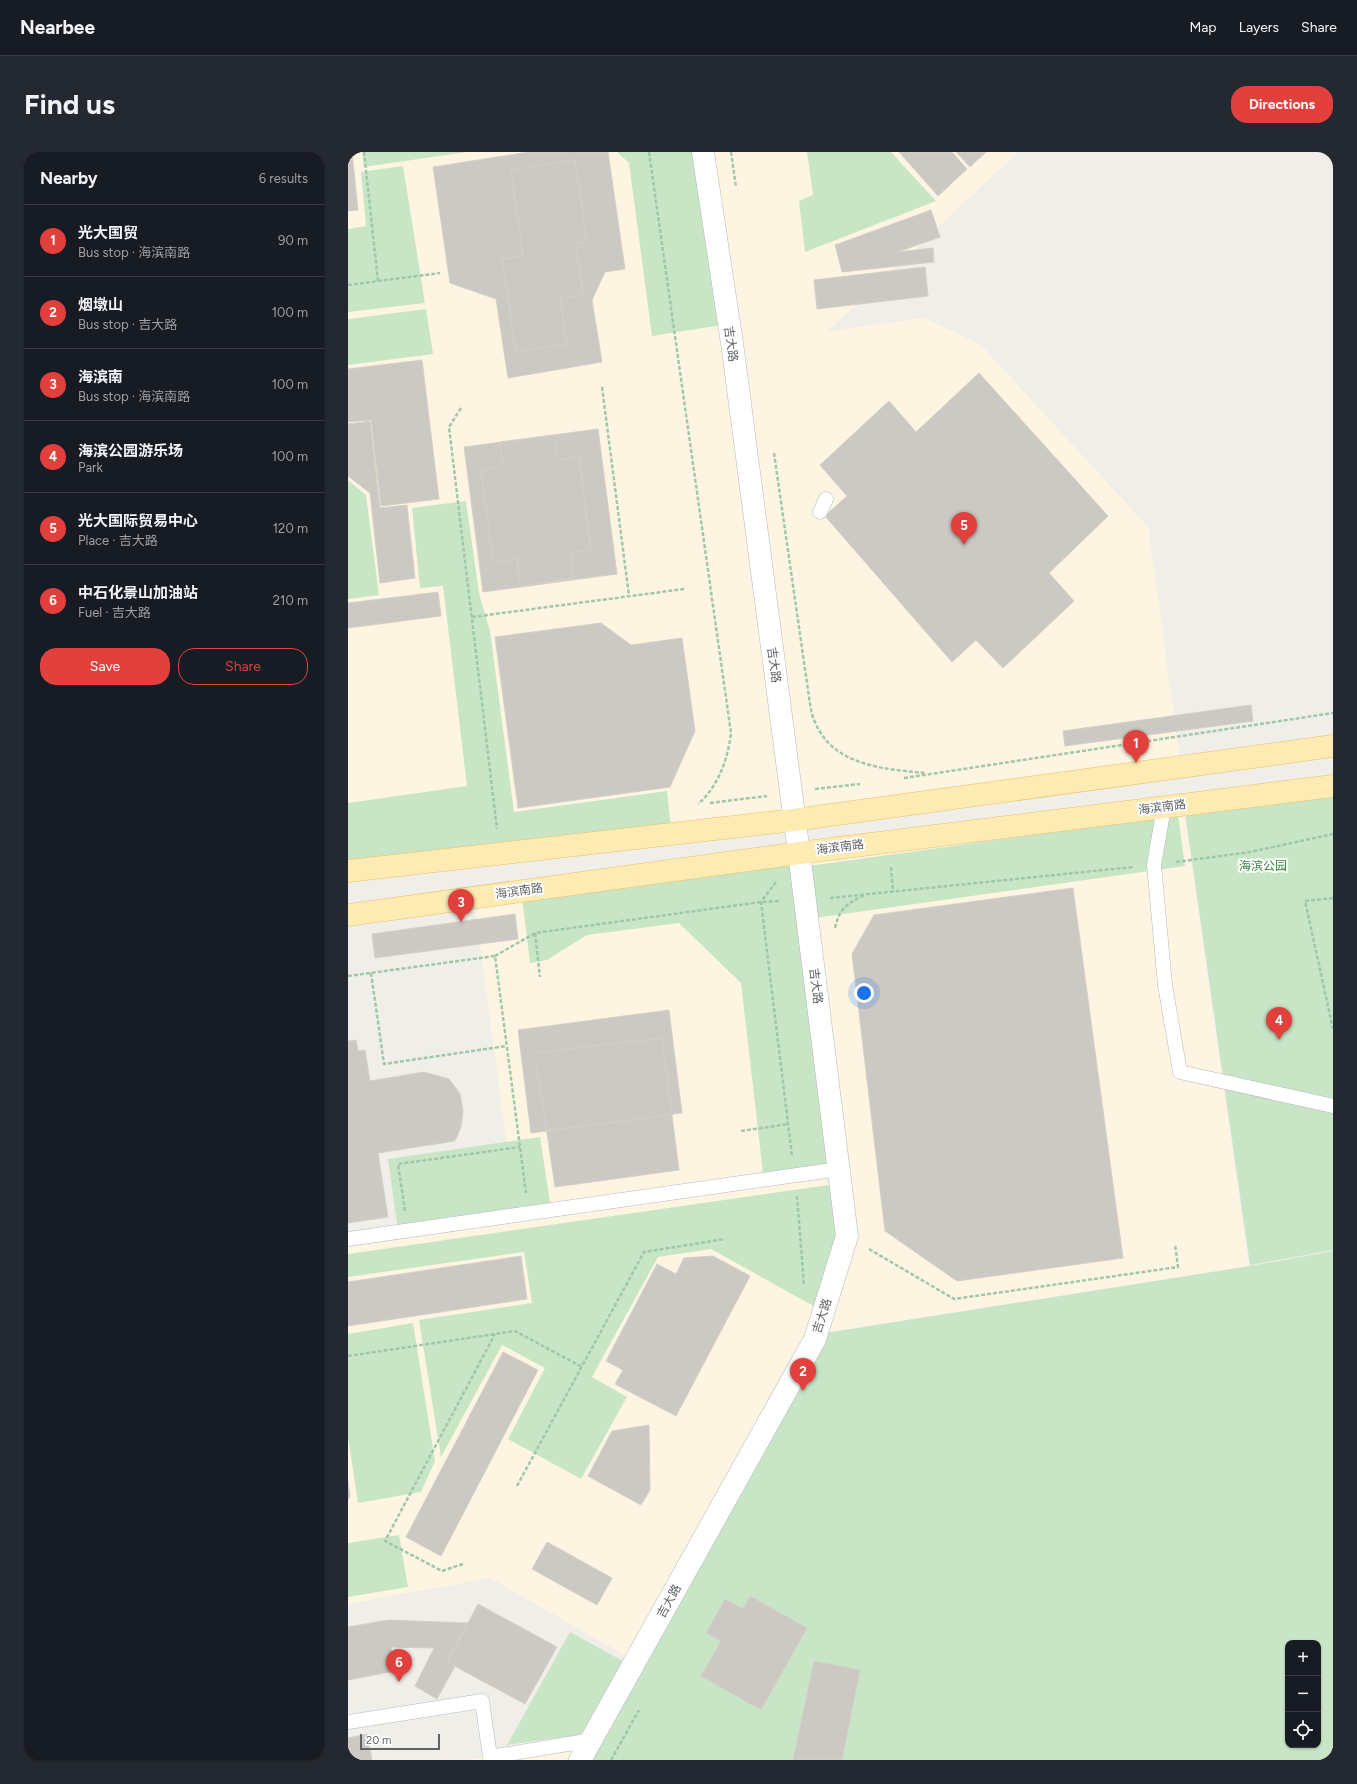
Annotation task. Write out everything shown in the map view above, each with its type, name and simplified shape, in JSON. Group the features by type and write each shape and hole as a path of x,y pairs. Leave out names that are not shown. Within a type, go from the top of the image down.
{"main road":[{"name":"吉大路","path":"580,1760 815,1339 847,1236 799,853 733,351 703,152"},
{"path":"348,871 794,820 1333,746"},
{"name":"海滨南路","path":"348,915 799,853 1333,786"}],"lane":[{"path":"1164,807 1154,865 1165,985 1180,1072 1333,1106"},
{"path":"348,1239 839,1169"},
{"path":"348,1722 482,1701 490,1757 592,1740"}],"path":[{"path":"364,152 378,281"},
{"path":"649,152 731,733 727,757 721,771 707,796 698,804"},
{"path":"730,152 736,191"},
{"path":"348,285 440,273"},
{"path":"602,387 629,596"},
{"path":"461,408 448,427 501,853"},
{"path":"773,451 810,704 815,722 822,734 844,756 874,767 930,774 1333,713"},
{"path":"472,617 684,589"},
{"path":"348,976 495,956 535,932 761,902 805,901 1106,871 1250,852 1333,834"},
{"path":"799,853 761,902 795,1175 804,1290"},
{"path":"833,933 837,920 844,906 864,894"},
{"path":"1333,898 1305,901 1333,1029"},
{"path":"535,932 540,977"},
{"path":"495,956 528,1213"},
{"path":"371,973 384,1064 506,1046"},
{"path":"741,1131 788,1124"},
{"path":"407,1230 398,1164 520,1147"},
{"path":"847,1236 954,1299 1178,1268 1175,1244"},
{"path":"517,1486 644,1252 725,1239"},
{"path":"348,1356 515,1331 582,1367"},
{"path":"463,1564 442,1571 385,1540 495,1334"},
{"path":"611,1760 642,1705"}],"shaded area":[{"path":"348,152 1018,152 828,331 924,318 980,344 1148,527 1181,767 794,819 348,871"},
{"path":"1183,805 1249,1266 819,1334 640,1664 490,1578 348,1604 348,1247 719,1192 517,1221 474,898"},
{"path":"598,1741 588,1760 465,1760"}],"green space":[{"path":"362,152 467,152 364,167"},
{"path":"617,152 695,152 722,325 652,336 629,163"},
{"path":"807,152 891,152 936,201 805,252 799,201 813,195"},
{"path":"403,166 425,303 348,312 348,229 366,226 361,172"},
{"path":"426,309 433,354 348,365 348,319"},
{"path":"348,480 366,495 379,595 348,599"},
{"path":"466,501 479,593 490,631 514,812 667,791 671,828 348,865 348,803 467,786 443,586 420,588 412,508"},
{"name":"海滨公园","path":"1333,786 1333,1250 1250,1265 1184,805"},
{"path":"1178,815 1185,866 815,918 808,866"},
{"path":"793,861 832,1164 763,1173 741,983 679,923 587,935 547,960 530,963 522,897"},
{"path":"540,1137 551,1209 398,1230 388,1159"},
{"path":"829,1185 837,1238 817,1308 711,1249 658,1257 592,1377 627,1397 581,1479 508,1439 545,1368 502,1345 441,1457 419,1320 532,1303 524,1252 348,1277 348,1254"},
{"path":"1333,1251 1333,1760 589,1760 819,1334 1250,1266"},
{"path":"413,1323 435,1461 421,1492 358,1503 348,1437 348,1334"},
{"path":"399,1535 408,1587 348,1597 348,1543"},
{"path":"570,1632 630,1665 593,1733 507,1745"}],"building":[{"path":"348,152 352,152 358,210 348,211"},
{"path":"529,152 608,152 625,269 605,272 592,300 602,362 508,378 496,299 450,283 433,167"},
{"path":"899,152 952,152 967,169 938,196"},
{"path":"956,152 986,152 970,167"},
{"path":"575,160 587,241 576,243 583,295 560,298 567,344 516,352 502,259 523,256 511,170"},
{"path":"931,210 940,237 898,252 933,248 934,262 842,272 835,245"},
{"path":"925,267 928,296 817,309 814,280"},
{"path":"422,360 439,499 381,506 371,420 348,422 348,369"},
{"path":"979,373 1108,516 1049,573 1074,601 1003,668 976,640 952,662 825,516 847,496 820,465 889,401 916,432"},
{"path":"370,421 380,508 407,505 415,578 380,583 370,493 348,476 348,424"},
{"path":"598,429 617,574 483,592 464,447"},
{"path":"555,435 558,460 579,457 591,550 570,553 574,578 520,586 517,559 493,562 481,470 503,467 500,442"},
{"path":"438,592 441,616 348,628 348,603"},
{"path":"601,623 631,645 682,638 695,731 670,787 518,808 495,637"},
{"path":"1251,705 1253,721 1065,746 1063,731"},
{"path":"1073,888 1123,1258 957,1281 885,1231 852,954 874,915"},
{"path":"515,914 518,939 375,958 372,934"},
{"path":"669,1010 682,1113 531,1133 518,1030"},
{"path":"662,1038 679,1170 555,1187 535,1053"},
{"path":"356,1040 358,1051 365,1050 370,1081 424,1072 449,1079 460,1094 463,1111 461,1127 455,1141 378,1153 388,1217 348,1223 348,1041"},
{"path":"521,1256 527,1299 348,1326 348,1282"},
{"path":"713,1256 750,1276 676,1416 615,1384 623,1370 606,1361 657,1264 676,1274 684,1258"},
{"path":"503,1352 538,1370 441,1556 406,1537"},
{"path":"649,1425 650,1490 641,1505 588,1476 612,1431"},
{"path":"348,1482 350,1496 348,1500"},
{"path":"547,1542 612,1578 597,1605 532,1569"},
{"path":"750,1596 807,1628 761,1710 701,1676 721,1641 706,1633 725,1599 743,1609"},
{"path":"478,1604 557,1647 525,1704 447,1662"},
{"path":"388,1620 468,1623 447,1662 455,1666 437,1699 415,1686 434,1648 391,1647 395,1671 348,1680 348,1627"},
{"path":"814,1661 860,1670 842,1760 793,1760"},
{"path":"367,1734 372,1760 348,1760 348,1738"}],"place":[{"name":"光大国际贸易中心","path":"964,545"},
{"name":"光大国贸","path":"1136,763"},
{"name":"海滨南","path":"461,922"},
{"name":"海滨公园游乐场","path":"1279,1040"},
{"name":"烟墩山","path":"803,1391"},
{"name":"中石化景山加油站","path":"399,1682"}]}
